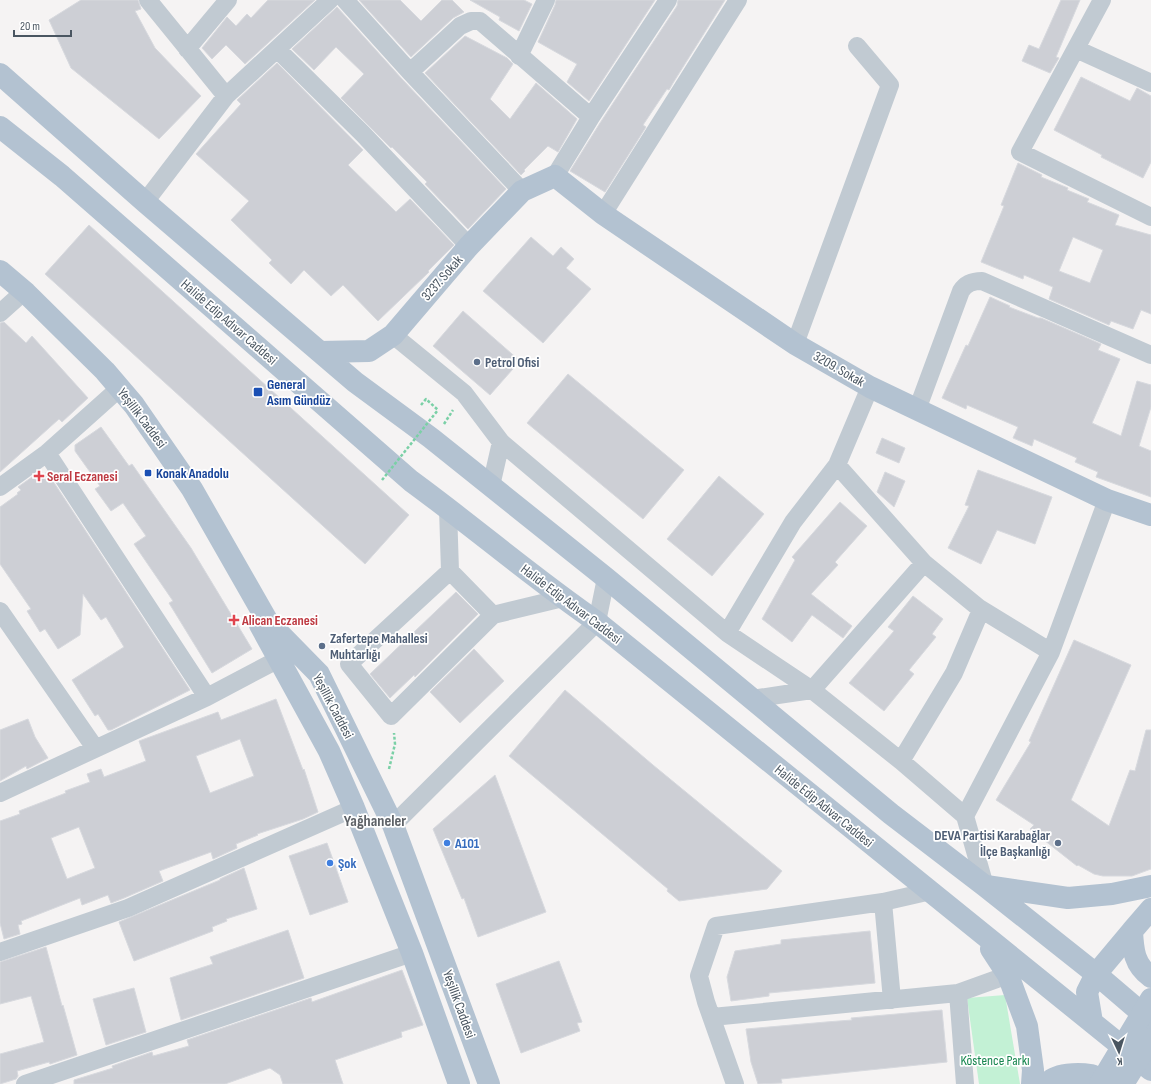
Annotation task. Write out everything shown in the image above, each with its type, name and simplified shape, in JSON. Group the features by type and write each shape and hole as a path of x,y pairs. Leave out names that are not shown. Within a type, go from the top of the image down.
{"main road":[{"path":"0,74 145,202 355,382 437,431 491,486 606,578 891,814 1096,974 1151,1021"},
{"name":"Halide Edip Adıvar Caddesi","path":"0,127 62,176 411,482 563,598 597,622 1151,1070"},
{"name":"3209. Sokak","path":"555,176 603,214 795,344 870,387 1107,500 1151,515"},
{"name":"3237. Sokak","path":"320,352 369,352 393,335 469,246 522,191 555,176"},
{"name":"Yeşillik Caddesi","path":"0,270 26,293 105,371 134,405 192,488 268,622 318,674 392,825 489,1084"},
{"name":"Yeşillik Caddesi","path":"0,281 19,296 70,345 113,394 217,550 279,659 329,752 354,808 412,953 454,1083"},
{"path":"354,808 373,822 392,825"},
{"path":"985,886 1068,898 1112,894 1151,886"},
{"path":"1092,1022 1088,992 1096,974 1151,909"},
{"path":"1132,931 1133,950 1140,966 1151,977"},
{"path":"982,934 1008,975 1027,1026 1033,1070 1032,1084"},
{"path":"1100,1084 1151,999"},
{"path":"1123,1084 1151,1039"},
{"path":"1047,1084 1050,1079 1065,1074 1093,1075 1104,1084"}],"street":[{"path":"148,0 226,96"},
{"path":"187,49 228,0"},
{"path":"145,202 226,96 330,0"},
{"path":"345,0 410,72 522,191"},
{"path":"519,56 546,0"},
{"path":"555,176 591,117 668,0"},
{"path":"603,214 738,0"},
{"path":"1102,0 1020,152 1151,217"},
{"path":"410,72 460,26 471,22 480,22 591,117"},
{"path":"795,344 890,85 857,46"},
{"path":"276,49 363,134 469,246"},
{"path":"1076,49 1151,83"},
{"path":"918,410 961,291 968,284 975,281 982,281 1151,355"},
{"path":"0,313 19,296"},
{"path":"393,335 464,393 501,442 727,633 812,690 901,761 965,816 985,886"},
{"path":"727,633 793,522 837,465 870,387"},
{"path":"0,487 48,453 113,394"},
{"path":"491,486 501,442"},
{"path":"48,453 207,697"},
{"path":"837,465 924,563 981,610 1051,652"},
{"path":"965,816 1051,652 1107,500"},
{"path":"448,509 450,572 493,615"},
{"path":"752,698 812,690 924,563"},
{"path":"450,572 349,664 391,716 493,615 563,598"},
{"path":"392,825 597,622 606,578"},
{"path":"901,761 954,673 981,610"},
{"path":"0,611 95,748"},
{"path":"0,793 207,697 279,659"},
{"path":"0,952 128,908 354,808"},
{"path":"735,1084 698,976 716,926 883,902 931,891"},
{"path":"883,902 892,1000"},
{"path":"25,1084 412,953"},
{"path":"712,1017 958,993 1008,975"},
{"path":"958,993 965,1084"}],"path":[{"path":"437,431 464,393"},
{"path":"382,480 438,410 426,399 421,404 426,410"},
{"path":"432,414 437,431"},
{"path":"389,773 395,744 391,716"}],"green space":[{"name":"Köstence Parkı","path":"1005,995 1020,1084 979,1084 967,998"}],"building":[{"path":"81,0 138,0 141,9 135,11 155,48 201,96 159,139 71,68 49,20"},
{"path":"268,0 315,0 245,64 226,45 212,59 202,48 227,17 236,26 247,14 251,18"},
{"path":"359,0 400,0 421,21 442,0 452,0 464,12 453,18 411,57"},
{"path":"470,0 524,0 532,4 519,31 499,20 500,17"},
{"path":"556,0 655,0 589,101 567,82 577,64 538,42"},
{"path":"678,0 725,0 669,90 667,89 643,125 646,127 605,192 570,171 677,6"},
{"path":"1061,0 1080,0 1056,57 1059,58 1050,73 1022,61 1029,45 1039,49"},
{"path":"337,7 402,79 506,189 468,229 425,184 427,182 341,98 364,74 336,47 314,70 292,49"},
{"path":"465,36 507,58 513,64 490,99 510,119 536,83 577,119 558,152 548,146 524,170 525,171 521,175 425,73"},
{"path":"277,63 363,150 348,165 396,212 410,199 454,245 428,271 429,272 378,321 343,285 331,296 304,270 291,284 269,263 272,260 231,220 249,201 196,154 241,104 237,100"},
{"path":"1081,77 1130,101 1137,88 1151,96 1151,162 1143,178 1101,157 1102,155 1054,130"},
{"path":"1018,163 1042,175 1041,177 1068,188 1067,190 1089,199 1087,202 1119,215 1115,225 1151,235 1151,314 1141,310 1133,329 1111,321 1109,325 1049,299 1053,287 1024,275 1023,279 981,262 1004,206 1001,205","holes":["1073,237 1103,250 1090,283 1059,271"]},
{"path":"89,225 409,515 365,564 45,274"},
{"path":"531,237 553,256 561,247 574,259 566,268 591,289 543,343 483,291"},
{"path":"990,297 1010,306 1009,307 1041,318 1101,344 1098,350 1120,359 1092,423 1121,436 1137,381 1151,385 1151,407 1139,446 1151,451 1151,497 1096,477 1098,472 1075,462 1077,458 1034,439 1032,446 1013,438 1018,427 967,405 966,409 942,398"},
{"path":"463,311 520,361 490,395 433,346"},
{"path":"4,322 26,343 32,336 88,398 62,422 59,419 0,472 0,323"},
{"path":"568,374 684,470 643,519 527,423"},
{"path":"101,427 129,466 132,464 191,548 252,649 212,673 169,603 173,601 134,544 146,536 123,503 111,511 95,489 100,486 75,451 75,445"},
{"path":"882,438 905,448 899,463 876,453"},
{"path":"978,470 1052,497 1035,544 997,530 981,564 948,548 969,506 965,505"},
{"path":"47,472 190,690 111,730 108,730 98,714 95,716 72,680 124,647 106,617 101,620 83,594 80,635 58,649 45,629 40,632 27,611 31,609 0,564 0,507 18,494 17,493 21,490 18,487 32,477 36,480"},
{"path":"885,472 905,481 894,507 877,492"},
{"path":"719,476 764,514 712,576 667,539"},
{"path":"840,502 867,526 835,562 838,565 811,594 852,626 843,638 812,615 792,642 762,619 795,560 792,557"},
{"path":"456,592 478,614 415,677 414,675 390,698 370,674"},
{"path":"913,596 943,619 932,634 936,637 909,670 914,674 884,711 849,683 894,631 888,627"},
{"path":"1074,640 1131,665 1071,800 1109,826 1130,770 1135,771 1146,730 1151,730 1151,869 1132,876 1103,876 1094,874 1078,865 1077,866 1030,829 1034,825 996,800 1031,742 1029,741"},
{"path":"474,649 504,681 460,723 430,692"},
{"path":"565,690 653,765 782,871 767,889 679,901 667,891 668,889 509,756"},
{"path":"276,699 303,770 304,769 318,812 303,819 257,834 258,835 236,844 237,848 213,859 211,852 159,871 163,881 111,903 108,895 82,905 80,898 21,921 22,924 18,925 20,934 4,939 0,923 0,821 20,814 19,811 66,793 65,791 90,782 87,774 101,769 104,777 146,761 139,741 218,712 221,720","holes":["240,739 254,776 210,793 196,756","79,827 95,868 67,879 51,838"]},
{"path":"28,719 35,737 48,758 27,769 26,766 0,781 0,730"},
{"path":"495,775 546,912 478,937 464,898 462,899 433,829"},
{"path":"327,843 348,902 310,915 289,856"},
{"path":"244,868 257,909 226,919 227,921 212,927 213,931 134,961 119,922 220,880"},
{"path":"288,930 304,978 181,1020 170,978 213,964 210,957"},
{"path":"870,931 875,983 769,993 769,996 731,1001 727,977 735,951 781,944 781,940"},
{"path":"46,947 77,1055 50,1064 49,1062 17,1071 18,1076 16,1079 0,1084 0,1054 44,1042 31,996 0,1004 0,962"},
{"path":"559,961 582,1022 577,1023 580,1031 521,1053 496,984"},
{"path":"402,970 423,1025 401,1032 402,1037 335,1060 343,1084 283,1084 280,1075 270,1068 225,1084 74,1084 74,1080 113,1068 112,1066 152,1052 153,1056 189,1046 187,1040 311,998 312,1002"},
{"path":"134,988 146,1032 106,1045 93,999"},
{"path":"942,1010 947,1062 781,1079 782,1083 758,1084 751,1062 746,1029 852,1020 851,1018"}],"place":[{"name":"Petrol Ofisi","path":"477,362"},
{"name":"General Asım Gündüz","path":"258,392"},
{"name":"Konak Anadolu","path":"148,473"},
{"name":"Seral Eczanesi","path":"39,476"},
{"name":"Alican Eczanesi","path":"234,620"},
{"name":"Zafertepe Mahallesi Muhtarlığı","path":"322,646"},
{"name":"A101","path":"447,843"},
{"name":"DEVA Partisi Karabağlar İlçe Başkanlığı","path":"1058,843"},
{"name":"Şok","path":"330,863"}],"district":[{"name":"Yağhaneler","path":"375,821"}]}
